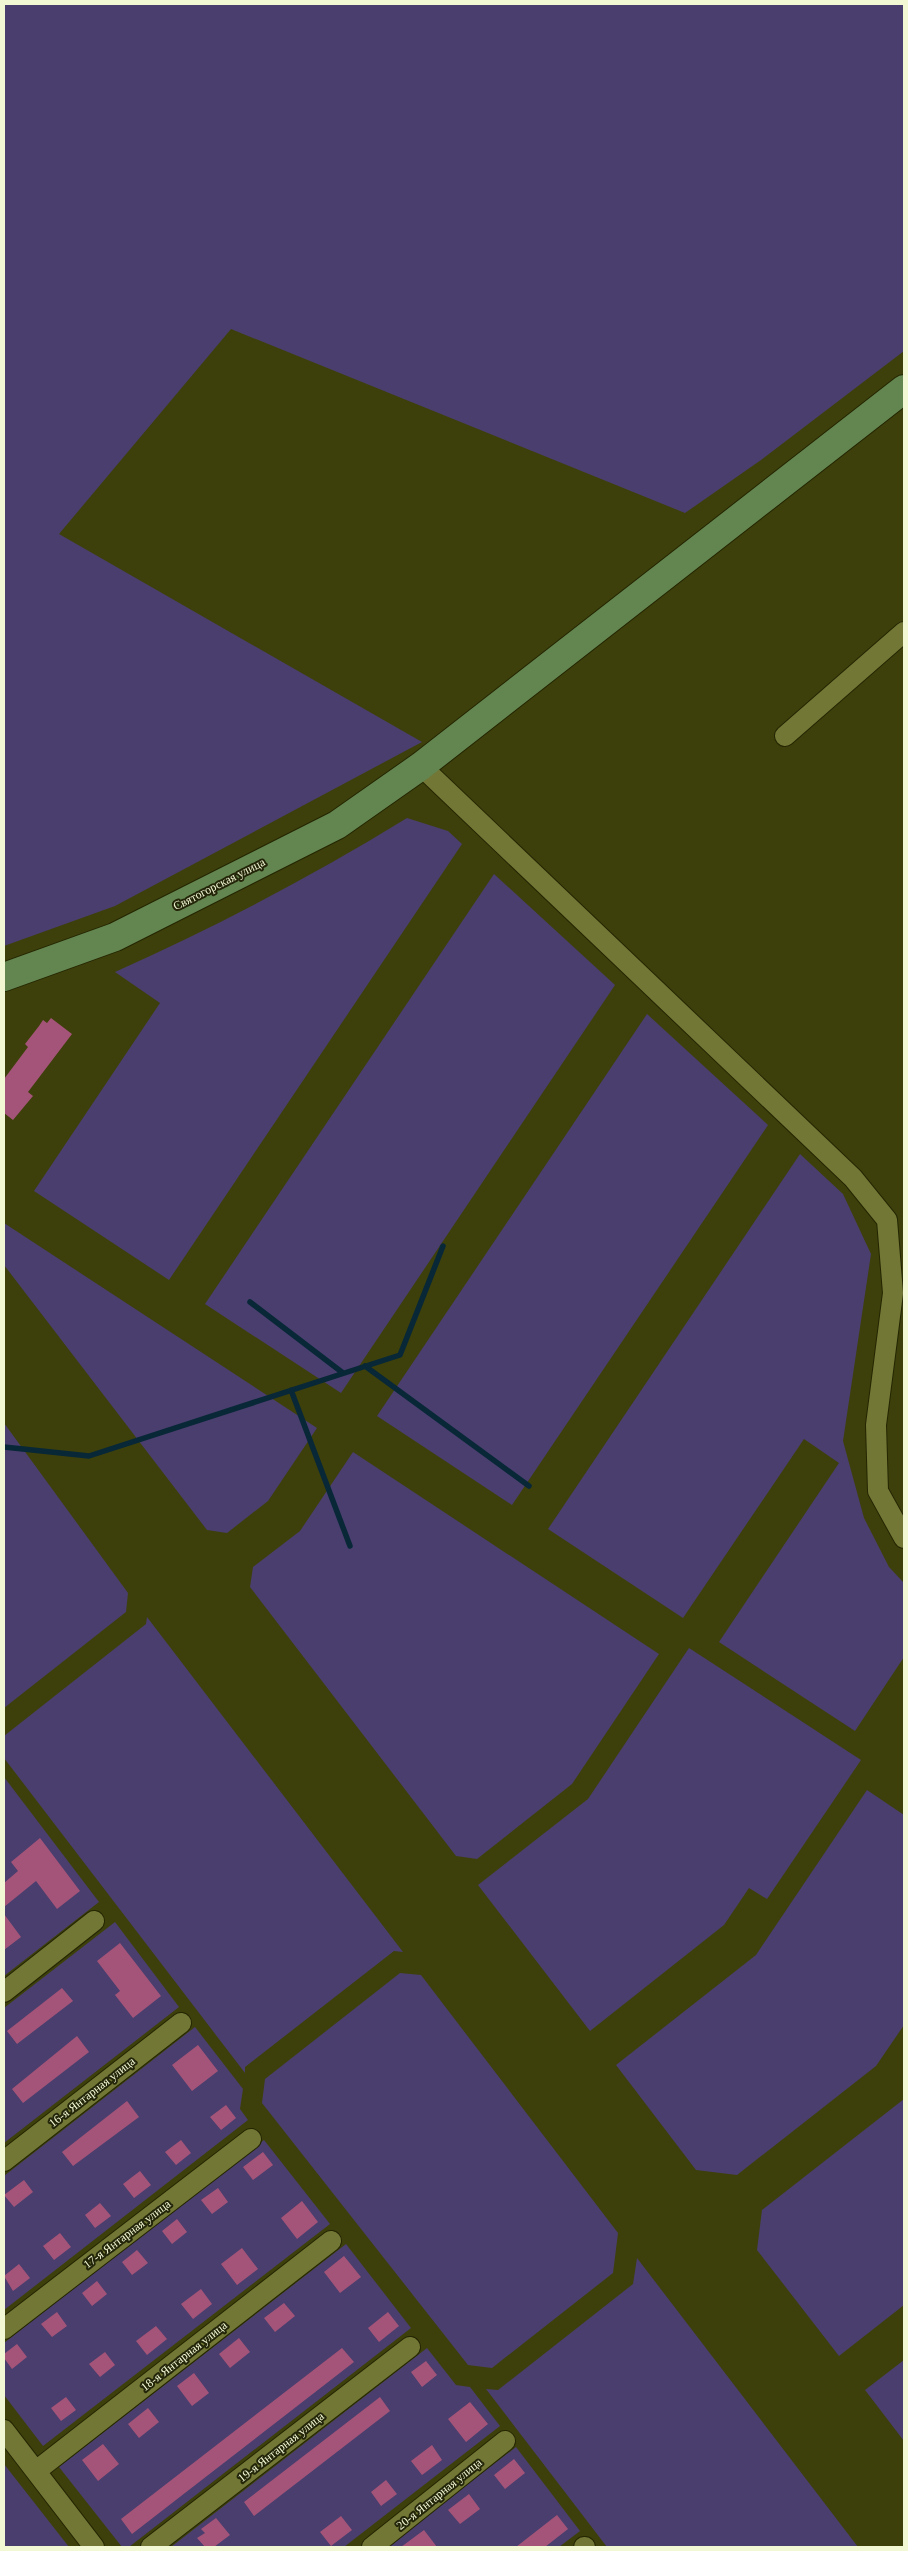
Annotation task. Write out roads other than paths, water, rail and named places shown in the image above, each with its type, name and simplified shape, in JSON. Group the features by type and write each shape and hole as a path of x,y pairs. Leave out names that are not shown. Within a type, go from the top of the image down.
{"street":[{"name":"Святогорская улица","path":"4,977 114,937 336,825 421,766 904,389"},
{"path":"785,736 904,632"},
{"path":"421,766 853,1178 887,1220 893,1292 876,1425 878,1491 904,1538"},
{"path":"4,1992 94,1921"},
{"name":"16-я Янтарная улица","path":"4,2161 181,2023"},
{"name":"17-я Янтарная улица","path":"4,2328 251,2139"},
{"name":"18-я Янтарная улица","path":"36,2471 332,2241"},
{"name":"19-я Янтарная улица","path":"151,2547 410,2347"},
{"path":"4,2430 94,2547"},
{"name":"20-я Янтарная улица","path":"372,2547 505,2441"}],"waterway":[{"path":"4,1447 89,1456 400,1355 443,1246"},
{"path":"250,1302 343,1373"},
{"path":"365,1366 529,1486"},
{"path":"291,1390 350,1546"}]}
